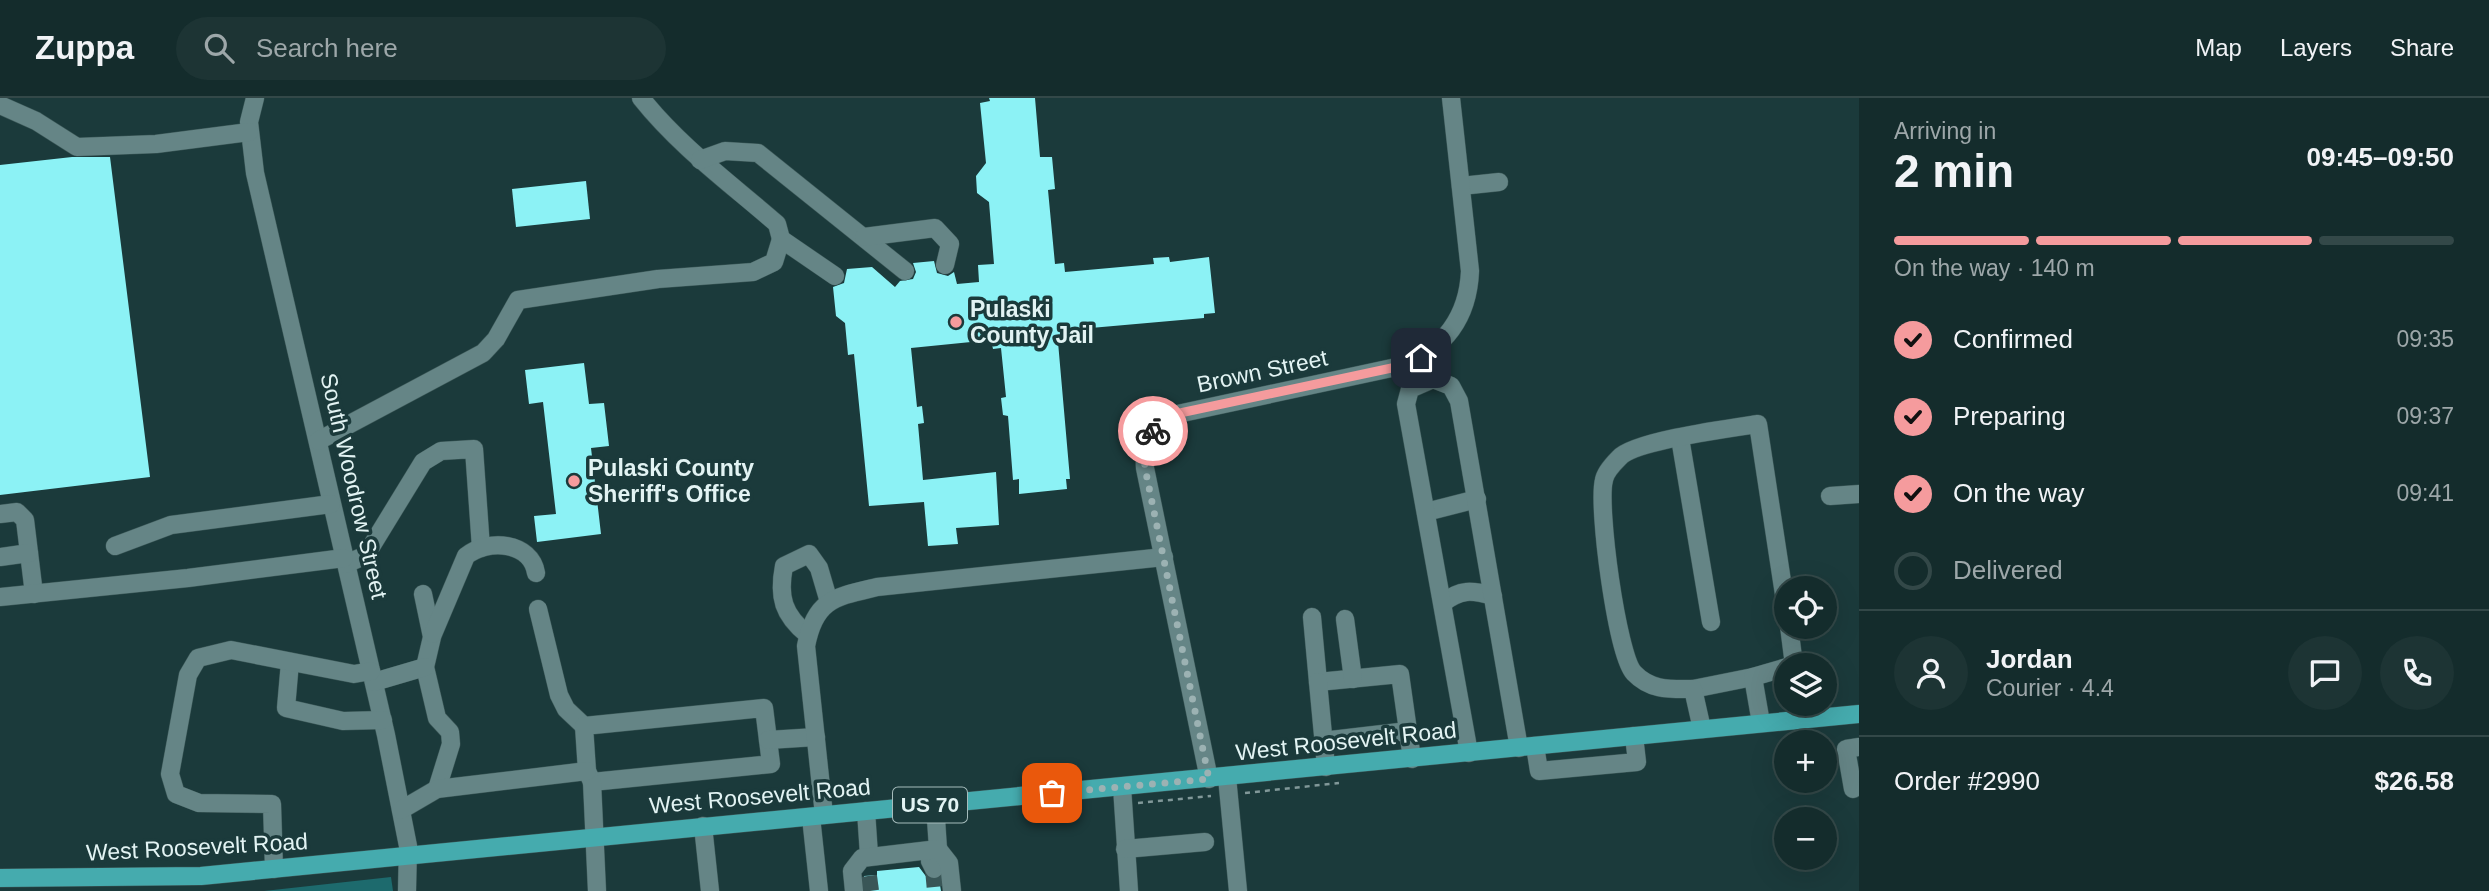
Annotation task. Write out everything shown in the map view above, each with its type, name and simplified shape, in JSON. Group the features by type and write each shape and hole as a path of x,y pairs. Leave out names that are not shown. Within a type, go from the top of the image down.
{"main road":[{"name":"West Roosevelt Road","path":"0,878 201,876 1859,713"}],"street":[{"path":"318,441 483,353 496,339 519,300 658,279 753,272 774,262 781,239 777,224 700,160 663,125 641,98"},
{"name":"Brown Street","path":"1238,891 1218,778 1164,557 1144,452 1154,429 1180,413 1401,366 1433,350 1461,316 1469,287 1451,98"},
{"name":"South Woodrow Street","path":"248,102 249,132 331,504 383,720 408,846 407,891"},
{"path":"0,105 36,121 76,147 156,144 249,132"},
{"path":"700,160 724,151 758,153 905,271"},
{"path":"1461,186 1499,182"},
{"path":"864,237 935,228 950,244 945,265"},
{"path":"781,239 835,276"},
{"path":"1469,753 1406,399 1410,389 1420,382 1438,379 1457,393 1493,596 1527,747 1539,771 1637,762 1634,736"},
{"path":"1774,671 1693,689 1655,688 1634,673 1625,657 1608,573 1604,479 1620,455 1680,438 1758,424 1781,576"},
{"path":"1680,438 1711,622"},
{"path":"0,597 345,561 366,555 423,462 441,451 457,449 474,449 481,548"},
{"path":"1830,496 1859,494"},
{"path":"1426,512 1476,499"},
{"path":"116,546 171,525 331,504"},
{"path":"0,514 18,512 25,520 34,594"},
{"path":"437,789 451,744 450,732 437,718 425,667 432,637 466,555 481,548 513,547 523,550 534,563 536,573"},
{"path":"0,557 29,553"},
{"path":"808,635 791,622 784,607 785,566 809,554 819,568 829,602"},
{"path":"819,891 816,737 806,646 811,622 829,602 839,596 877,587 1164,557"},
{"path":"1443,603 1454,594 1464,591 1493,596"},
{"path":"423,594 432,637"},
{"path":"538,609 559,695 566,709 584,726 597,891"},
{"path":"1312,617 1326,767"},
{"path":"1345,619 1353,679"},
{"path":"274,869 272,804 199,803 176,794 170,774 188,675 198,657 231,650 373,677 425,667"},
{"path":"290,662 286,708 342,720 383,720"},
{"path":"1318,682 1400,674 1412,759"},
{"path":"1753,677 1761,723"},
{"path":"1693,689 1702,729"},
{"path":"401,810 437,789 771,764 764,708 584,726"},
{"path":"1322,741 1408,731"},
{"path":"768,740 816,737"},
{"path":"1853,789 1846,749 1859,747"},
{"path":"1122,787 1129,891"},
{"path":"932,862 935,804"},
{"path":"866,811 868,876"},
{"path":"703,826 710,891"},
{"path":"1125,849 1205,842"},
{"path":"854,891 852,871 866,857 949,863 952,891"}],"path":[{"path":"1241,793 1339,783"},
{"path":"1131,803 1221,794"}],"shaded area":[{"path":"391,877 393,891 264,891"}],"building":[{"name":"Pulaski County Jail","path":"989,98 1035,98 1040,157 1052,157 1055,189 1048,190 1055,264 1064,263 1065,272 1154,264 1153,258 1169,257 1170,262 1209,257 1215,313 1204,314 1204,318 1068,330 1069,341 1058,342 1070,479 1066,479 1067,489 1019,494 1019,479 1013,480 1008,416 1003,415 1001,398 1006,397 1001,348 993,349 991,340 911,348 917,407 922,406 924,423 918,424 923,480 996,472 999,525 956,528 958,544 928,546 924,502 869,506 854,354 848,355 845,323 836,316 833,287 844,283 847,269 872,267 895,287 900,281 913,279 916,272 913,263 934,261 937,273 948,276 954,272 957,284 979,282 978,265 994,264 989,202 977,193 976,176 986,163 980,103 990,101"},
{"path":"72,157 110,157 150,477 0,495 0,165"},
{"path":"586,181 590,219 516,227 512,189"},
{"name":"Pulaski County Sheriff's Office","path":"584,363 589,404 604,403 609,446 591,448 601,534 537,542 534,516 556,514 543,402 529,404 525,370"},
{"path":"919,867 928,879 939,879 941,891 865,891 864,876 877,875 877,871"}],"tunnel":[{"path":"934,869 936,891"},
{"path":"868,876 870,891"}],"way so far":[{"path":"1052,793 1209,779 1145,468 1144,452 1153,431"}],"place":[{"name":"Pulaski County Jail","path":"956,322"},
{"name":"Pulaski County Sheriff's Office","path":"574,481"}],"route":[{"path":"1153,431 1162,422 1180,413 1401,366 1421,358"}]}
